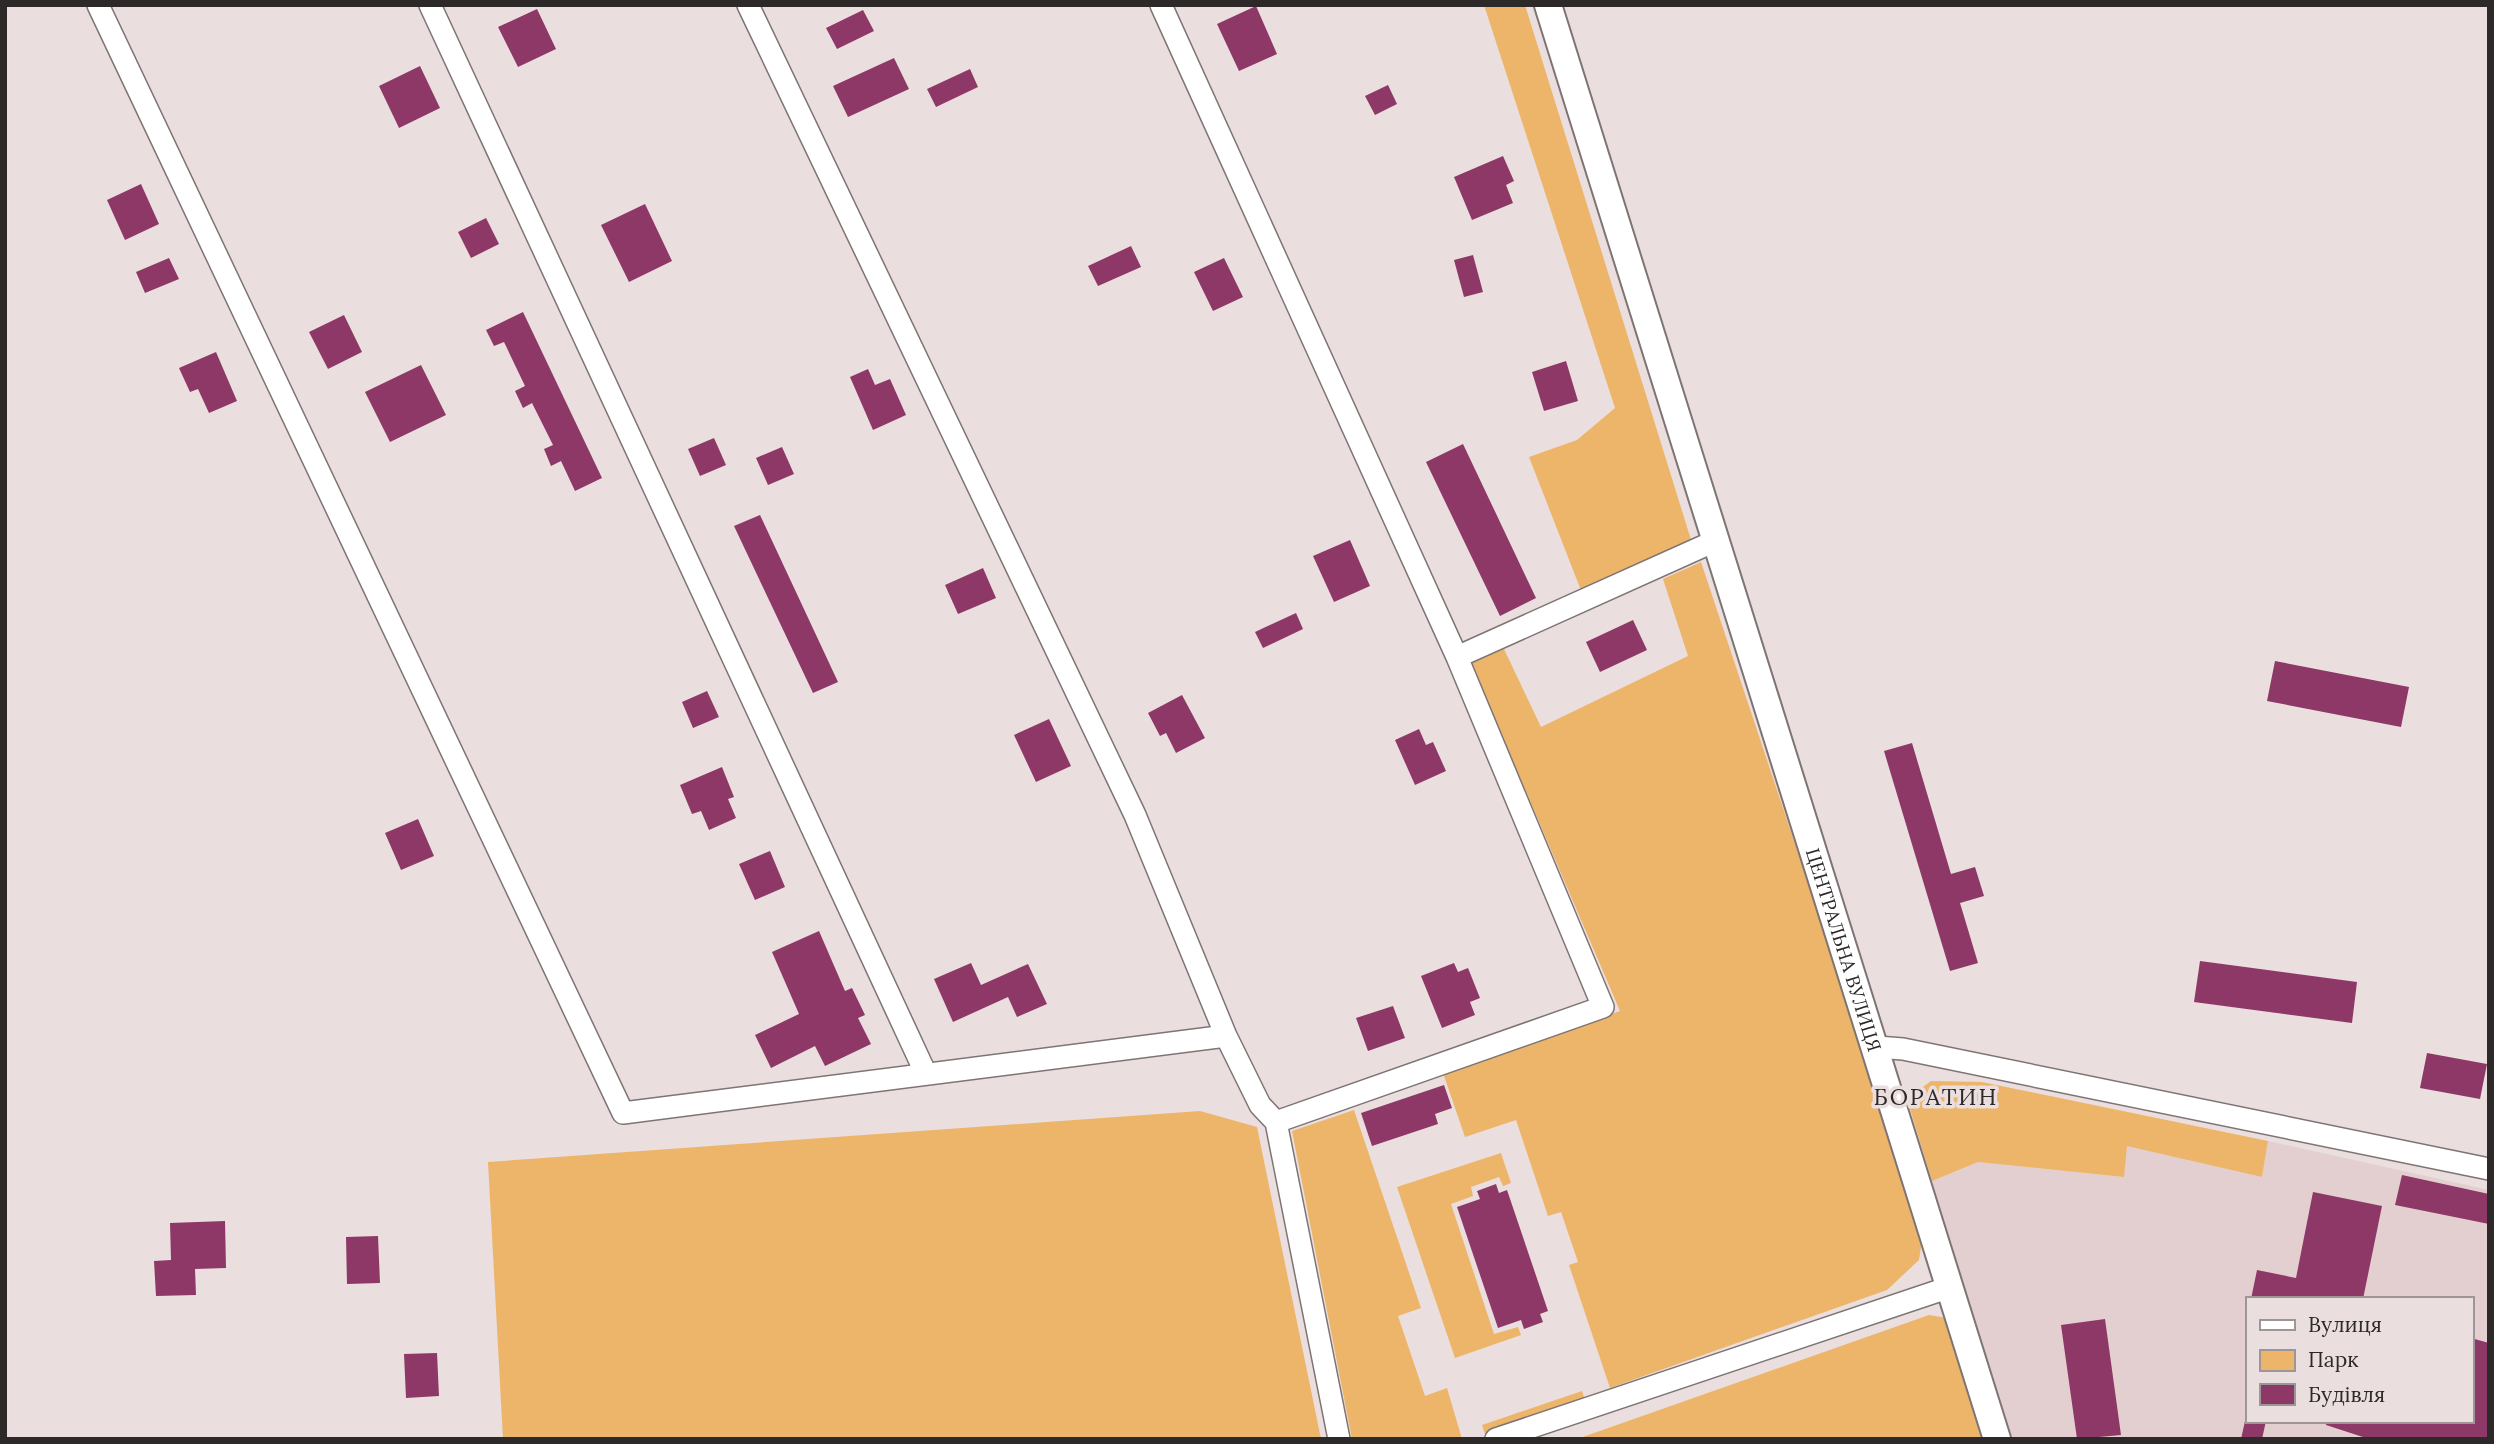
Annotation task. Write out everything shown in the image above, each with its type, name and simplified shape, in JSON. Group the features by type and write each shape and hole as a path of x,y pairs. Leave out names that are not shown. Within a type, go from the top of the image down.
{"street":[{"path":"98,5 623,1113 1226,1036"},
{"path":"430,5 926,1074"},
{"path":"748,5 1135,815 1226,1036 1260,1105 1276,1122 1339,1439"},
{"path":"1161,5 1457,657 1603,1007 1276,1122"},
{"name":"ЦЕНТРАЛЬНА ВУЛИЦЯ","path":"1548,5 1715,541 1877,1047 1997,1439"},
{"path":"1457,657 1715,541"},
{"path":"1877,1047 1903,1049 2489,1169"},
{"path":"1496,1439 1950,1287"}],"shaded area":[{"path":"2268,1141 2489,1190 2489,1439 2011,1439 1932,1181 1978,1162 2123,1177 2127,1145 2262,1177"}],"green space":[{"path":"1484,5 1525,5 1692,543 1582,593 1529,457 1577,440 1615,408"},
{"path":"1701,562 1826,937 1922,1241 1919,1260 1887,1290 1610,1388 1569,1265 1578,1262 1561,1212 1548,1216 1516,1120 1465,1137 1443,1073 1620,1011 1471,663 1504,649 1541,727 1688,656 1663,579"},
{"path":"1931,1081 1982,1082 2268,1141 2262,1177 2127,1146 2124,1177 1978,1162 1932,1181 1907,1099"},
{"path":"1354,1110 1421,1308 1398,1316 1425,1396 1447,1388 1462,1439 1352,1439 1292,1131"},
{"path":"1200,1111 1257,1127 1321,1439 503,1439 488,1162"},
{"path":"1501,1153 1511,1183 1503,1186 1499,1177 1471,1187 1473,1196 1451,1204 1494,1334 1518,1327 1521,1335 1455,1358 1397,1187"},
{"path":"1929,1315 1947,1318 1982,1439 1577,1439"},
{"path":"1582,1391 1585,1400 1485,1434 1482,1425"}],"building":[{"path":"1256,6 1277,54 1239,71 1217,24"},
{"path":"537,9 556,49 518,67 498,27"},
{"path":"863,10 874,31 837,49 826,28"},
{"path":"894,58 909,89 848,117 833,86"},
{"path":"420,66 440,108 399,128 379,86"},
{"path":"970,69 978,87 936,107 927,89"},
{"path":"1388,85 1397,104 1375,115 1365,96"},
{"path":"1503,156 1514,181 1506,185 1513,203 1472,220 1454,177"},
{"path":"141,184 159,224 125,240 107,200"},
{"path":"645,204 672,261 629,282 601,225"},
{"path":"486,218 499,244 471,258 458,232"},
{"path":"1131,246 1141,267 1098,286 1088,266"},
{"path":"1473,255 1483,292 1464,297 1454,260"},
{"path":"169,258 179,279 145,293 136,272"},
{"path":"1224,258 1243,297 1213,311 1194,272"},
{"path":"523,312 602,478 575,491 561,461 551,466 544,449 553,445 532,403 523,408 515,391 525,386 504,342 494,346 486,330"},
{"path":"344,315 362,352 328,369 309,332"},
{"path":"216,352 237,401 209,413 198,389 190,392 179,368"},
{"path":"1566,361 1578,401 1544,411 1532,372"},
{"path":"421,365 446,415 390,442 365,392"},
{"path":"868,369 875,385 890,379 906,415 873,430 850,377"},
{"path":"714,438 726,465 700,476 688,449"},
{"path":"1463,444 1536,598 1500,616 1426,462"},
{"path":"782,447 794,474 768,485 756,458"},
{"path":"760,515 838,682 813,693 734,526"},
{"path":"1350,540 1370,586 1334,602 1313,556"},
{"path":"983,568 996,598 958,614 945,585"},
{"path":"1296,613 1303,629 1263,648 1255,632"},
{"path":"1633,620 1647,650 1600,672 1586,642"},
{"path":"2275,661 2409,687 2401,727 2267,701"},
{"path":"707,691 719,717 693,728 682,702"},
{"path":"1182,695 1205,738 1176,753 1166,733 1160,736 1148,713"},
{"path":"1049,719 1071,766 1036,782 1014,735"},
{"path":"1419,729 1426,745 1433,742 1446,771 1415,785 1395,740"},
{"path":"1912,743 1951,874 1975,867 1984,896 1960,903 1978,963 1950,971 1884,751"},
{"path":"722,767 734,797 728,799 736,818 709,830 701,811 692,814 680,785"},
{"path":"418,819 434,856 401,870 385,833"},
{"path":"770,851 785,887 755,900 739,864"},
{"path":"819,931 845,991 852,988 865,1015 858,1018 871,1044 825,1066 815,1046 771,1068 755,1035 799,1014 772,952"},
{"path":"2200,961 2357,982 2352,1023 2194,1002"},
{"path":"971,963 981,985 1028,964 1047,1004 1017,1017 1008,997 953,1022 934,979"},
{"path":"1454,963 1458,972 1468,968 1480,998 1470,1002 1475,1015 1442,1028 1421,976"},
{"path":"1393,1006 1405,1038 1368,1051 1356,1018"},
{"path":"2427,1053 2487,1064 2480,1099 2420,1088"},
{"path":"1444,1085 1452,1108 1435,1114 1438,1124 1372,1146 1361,1113"},
{"path":"2402,1175 2489,1194 2489,1224 2395,1205"},
{"path":"1496,1184 1499,1193 1507,1190 1548,1311 1540,1314 1543,1322 1524,1329 1521,1320 1498,1328 1457,1207 1480,1199 1477,1191"},
{"path":"2313,1192 2382,1206 2363,1297 2251,1297 2257,1270 2296,1278"},
{"path":"225,1221 226,1268 195,1269 196,1295 156,1296 154,1261 171,1260 170,1223"},
{"path":"378,1236 380,1283 347,1284 346,1237"},
{"path":"2105,1319 2121,1435 2077,1439 2061,1325"},
{"path":"2473,1339 2489,1343 2489,1439 2369,1439 2326,1425 2473,1423"},
{"path":"437,1353 439,1396 406,1398 404,1354"},
{"path":"2245,1421 2266,1423 2262,1439 2241,1439"}],"district":[{"name":"БОРАТИН","path":"1936,1097"}]}
